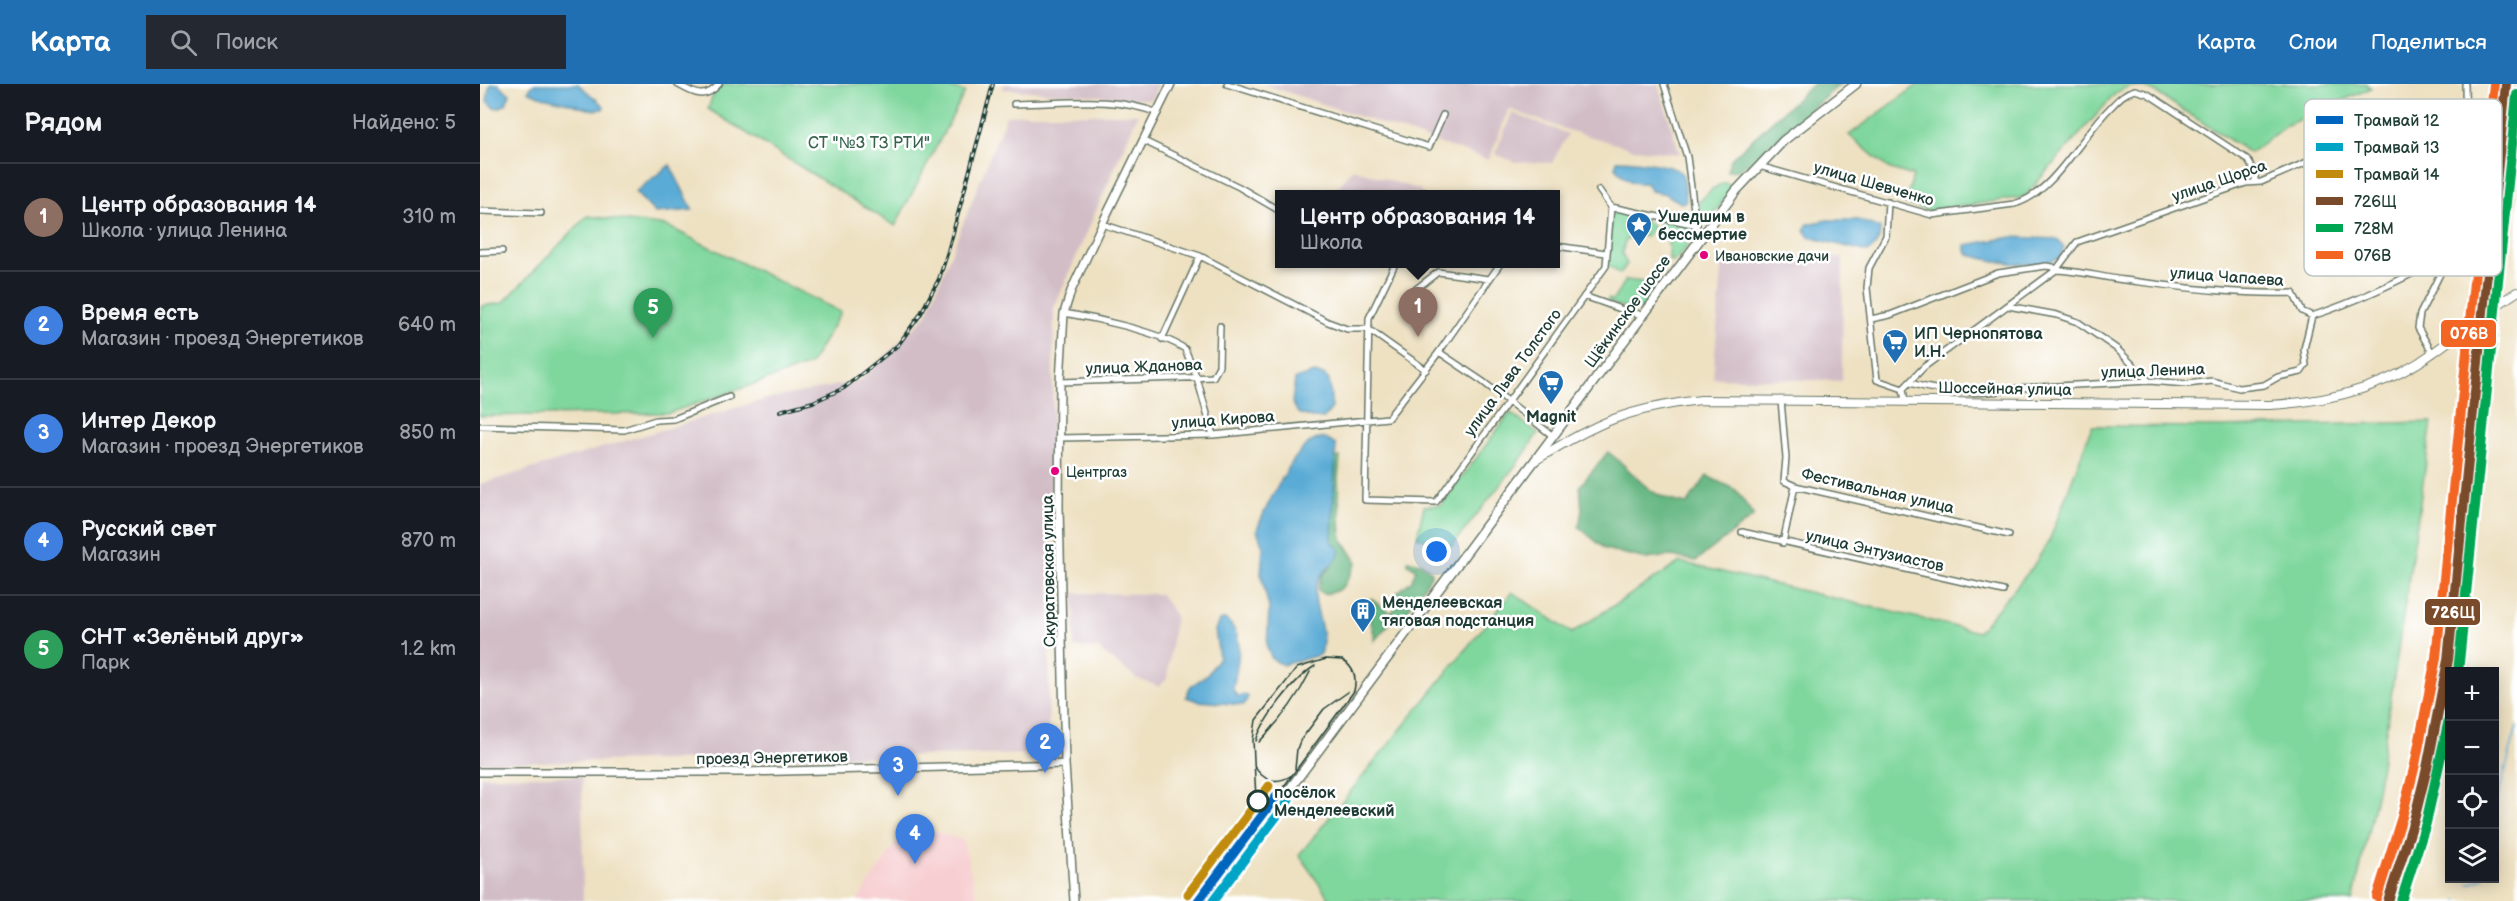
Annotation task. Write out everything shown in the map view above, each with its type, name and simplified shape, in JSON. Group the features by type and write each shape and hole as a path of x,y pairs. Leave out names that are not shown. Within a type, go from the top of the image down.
{"main road":[{"name":"Щёкинское шоссе","path":"1206,901 1698,240 1759,166 1783,141 1856,84"},
{"name":"Шоссейная улица","path":"1533,463 1593,426 1635,410 1701,400 2269,405 2309,403 2364,389 2433,354 2470,323 2517,292"}],"street":[{"path":"677,84 697,96 705,95 719,84"},
{"name":"Скуратовская улица","path":"1074,901 1065,764 1059,438 1064,314 1071,291 1102,224 1172,84"},
{"path":"1227,84 1429,147 1443,115"},
{"path":"1664,84 1687,157 1698,240"},
{"path":"2465,84 2465,99"},
{"name":"улица Шевченко","path":"1759,166 1932,215 2025,202 2060,171 2077,146 2113,105 2128,92 2135,90 2148,94 2247,159 2255,172 2255,182"},
{"path":"1014,104 1115,101 1136,104 1158,113"},
{"path":"1144,141 1239,187 1275,208"},
{"name":"улица Щорса","path":"2056,270 2077,242 2246,183 2255,182 2304,162"},
{"path":"1599,190 1611,207 1697,225"},
{"path":"1888,202 1886,236 1869,268 1867,288 1877,380 1903,389"},
{"name":"улица Льва Толстого","path":"1366,420 1365,500 1436,502 1606,266 1611,207"},
{"path":"480,211 541,213"},
{"path":"1102,224 1200,256 1328,322 1347,329 1368,329 1426,370 1497,268"},
{"path":"1560,247 1606,253"},
{"path":"480,252 502,251"},
{"path":"1162,339 1200,256"},
{"path":"1870,320 1890,315 1998,273 2046,266 2056,270 1924,367 1903,389"},
{"path":"1366,420 1369,318 1393,268"},
{"name":"улица Чапаева","path":"2056,270 2095,273 2115,279 2201,290 2293,293 2302,311 2312,316"},
{"path":"1416,289 1438,272 1489,279"},
{"path":"2312,316 2340,307 2408,276"},
{"path":"2433,354 2418,328 2420,314 2439,276"},
{"path":"1584,296 1644,315"},
{"path":"2008,306 2057,315 2078,322 2117,349 2149,381"},
{"path":"1064,314 1096,318 1162,339 1185,349 1197,378 1213,435"},
{"name":"улица Ленина","path":"1910,383 1935,391 2000,392 2020,388 2149,381 2187,384 2212,381 2239,388 2264,385 2278,377 2295,375 2301,372 2306,365 2304,349 2312,316"},
{"name":"улица Жданова","path":"1060,382 1213,377 1219,366 1220,326"},
{"path":"1439,352 1509,400 1553,436"},
{"name":"улица Кирова","path":"1059,438 1213,435 1388,418 1426,370"},
{"path":"1903,389 1905,401"},
{"path":"480,426 624,430 656,420 674,419 729,397"},
{"name":"Фестивальная улица","path":"1781,400 1786,458 1784,481 1796,486 2009,535"},
{"path":"1783,543 1796,486"},
{"name":"улица Энтузиастов","path":"1742,532 2002,591"},
{"name":"проезд Энергетиков","path":"480,772 745,772 1065,764"}],"shaded area":[{"path":"1004,84 1158,84 1152,100 1003,89"},
{"path":"1263,84 1658,84 1680,154 1633,149 1561,128 1509,109 1489,160"},
{"path":"1512,113 1568,134 1552,163 1515,162 1495,154"},
{"path":"1138,114 1054,308 1048,754 480,763 480,484 766,399 860,381 926,316 1006,116"},
{"path":"1353,169 1421,190 1336,190"},
{"path":"1723,257 1843,258 1842,381 1713,378"},
{"path":"1074,593 1161,594 1175,616 1167,679 1159,687 1136,678 1098,649 1074,647"},
{"path":"480,776 582,776 583,901 480,901"},
{"path":"909,824 963,840 978,901 857,901"}],"green space":[{"name":"СТ \"№3 ТЗ РТИ\"","path":"721,84 939,84 965,92 895,226 708,109 713,95"},
{"path":"1813,84 1840,84 1752,161 1738,170 1727,171 1731,159"},
{"path":"1919,84 2366,84 2371,88 2346,99 2304,99 2304,118 2287,125 2250,153 2155,92 2139,87 2129,87 2115,94 2024,197 1930,211 1905,204 1913,176 1888,168 1849,135"},
{"path":"1728,183 1731,190 1708,222 1703,222 1698,203 1712,189"},
{"path":"1612,209 1631,213 1654,226 1646,237 1636,234 1625,241 1622,254 1627,264 1620,274 1607,265"},
{"path":"587,216 667,226 841,312 810,365 669,413 480,416 481,306 503,303"},
{"path":"1662,220 1690,225 1691,231 1687,246 1673,262 1669,260 1669,246 1666,237 1658,226"},
{"path":"1626,280 1643,282 1654,289 1644,309 1630,310 1608,302 1608,299 1613,300"},
{"path":"1510,413 1538,433 1523,456 1452,546 1417,537 1424,506 1441,505"},
{"path":"2432,422 2377,791 2353,901 1331,901 1299,855 1512,592 1572,633 1680,562 1978,632 2032,568 2050,539 2092,426 2218,427"},
{"path":"1608,452 1643,484 1660,496 1687,504 1707,476 1736,490 1754,516 1696,561 1671,556 1646,559 1605,549 1579,527 1582,510 1580,486"},
{"path":"1340,457 1338,478 1341,537 1357,562 1342,587 1337,591 1323,594 1318,590 1322,576 1331,567 1333,560 1328,551 1333,458"},
{"path":"1408,560 1420,563 1431,571 1431,576 1407,611 1390,623 1374,641 1366,603 1371,599 1391,613 1400,603 1397,593 1412,580 1416,569 1408,564"}],"water":[{"path":"491,84 498,84 510,94 506,104 499,108 493,107 487,101"},
{"path":"534,84 578,84 604,106 603,109 586,109 528,91"},
{"path":"1617,160 1651,163 1677,170 1684,179 1686,201 1681,203 1666,194 1651,191 1646,183 1628,180 1615,167"},
{"path":"670,165 693,210 655,213 635,192"},
{"path":"1827,220 1858,220 1880,228 1878,242 1868,252 1809,237 1804,230 1808,224"},
{"path":"2012,237 2057,239 2064,247 2060,258 2037,264 2014,264 1967,254 1965,245"},
{"path":"1314,373 1324,375 1329,380 1332,408 1324,418 1312,418 1298,413 1292,402 1295,379"},
{"path":"1324,438 1336,445 1332,538 1333,543 1340,549 1339,555 1318,580 1316,587 1316,604 1323,639 1319,655 1283,665 1272,659 1267,647 1269,608 1261,574 1263,547 1257,530 1272,497 1293,461 1309,443"},
{"path":"1225,619 1232,626 1238,643 1239,652 1233,690 1237,696 1246,695 1248,697 1244,705 1198,701 1186,697 1190,687 1208,674 1219,657 1215,630 1219,621"}],"waterway":[{"path":"2499,794 2517,727"}],"tram line":[{"path":"1256,799 1253,740 1256,720 1297,668 1326,659 1342,660 1354,673 1354,691 1279,793"},
{"path":"1256,741 1265,722 1281,700 1298,680 1315,666"},
{"path":"1259,742 1288,709 1310,672"},
{"path":"1295,769 1300,741 1324,709 1348,692"},
{"path":"1254,765 1261,775 1270,780 1281,780 1292,775"},
{"name":"14","path":"1188,894 1269,786"},
{"name":"12","path":"1198,901 1279,793"},
{"name":"13","path":"1213,901 1289,800"}],"railway":[{"path":"780,411 813,402 844,388 898,345 920,315 939,279 948,251 993,84"}],"transit line":[{"name":"076В","path":"2492,99 2494,84"},
{"name":"726Щ","path":"2502,124 2506,84"},
{"name":"728М","path":"2502,242 2517,95"},
{"name":"076В","path":"2377,897 2402,817 2415,765 2436,658 2475,276"},
{"name":"726Щ","path":"2388,901 2414,820 2427,768 2448,660 2487,276"},
{"name":"728М","path":"2459,667 2498,276"},
{"name":"728М","path":"2401,901 2426,823 2449,721"}],"place":[{"name":"Ушедшим в бессмертие","path":"1639,248"},
{"name":"Ивановские дачи","path":"1704,255"},
{"name":"Центр образования 14","path":"1418,337"},
{"name":"СНТ «Зелёный друг»","path":"653,338"},
{"name":"ИП Чернопятова И.Н.","path":"1895,365"},
{"name":"Magnit","path":"1551,406"},
{"name":"Центргаз","path":"1055,471"},
{"name":"Менделеевская тяговая подстанция","path":"1363,634"},
{"name":"Время есть","path":"1045,773"},
{"name":"Интер Декор","path":"898,796"},
{"name":"посёлок Менделеевский","path":"1258,801"},
{"name":"Русский свет","path":"915,864"}]}
